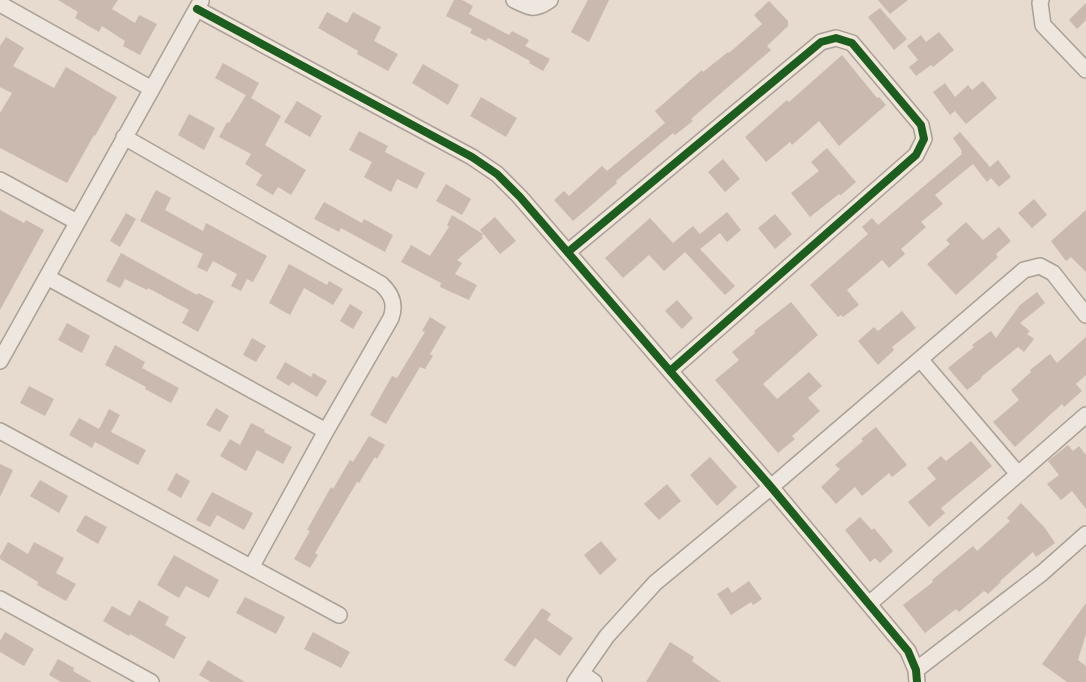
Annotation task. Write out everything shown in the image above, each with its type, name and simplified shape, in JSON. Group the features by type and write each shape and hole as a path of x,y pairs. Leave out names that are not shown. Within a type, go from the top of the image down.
{"street":[{"path":"514,0 527,7 540,7 550,0"},
{"path":"1041,0 1043,25 1086,70"},
{"path":"0,4 152,89"},
{"path":"2,354 199,4 472,157 497,174 520,197 771,486 908,651 917,676 1042,574 1086,534"},
{"path":"568,252 821,42 836,38 852,43 921,125 924,139 916,155 670,371"},
{"path":"124,137 372,279 388,291 393,300 394,309 391,318 252,566"},
{"path":"0,180 78,222"},
{"path":"594,682 578,678 607,636 655,583 1024,270 1040,266 1053,273 1086,315"},
{"path":"47,277 326,431"},
{"path":"920,359 1018,474"},
{"path":"868,604 1086,415"},
{"path":"0,431 252,566 339,615"},
{"path":"0,599 151,682"}],"building":[{"path":"58,0 118,0 112,9 135,23 139,15 157,24 140,55 123,46 125,41 102,26 99,32 75,18 78,12"},
{"path":"454,0 462,0 473,6 469,14 509,35 512,31 529,40 525,46 550,59 543,71 529,63 530,61 488,38 486,41 470,33 472,29 446,16"},
{"path":"588,0 609,0 589,42 571,32"},
{"path":"878,0 908,0 890,14"},
{"path":"769,1 788,21 788,26 767,46 771,50 691,119 693,121 675,135 673,133 616,181 617,183 573,221 554,200 564,191 569,196 602,166 607,171 665,123 655,111 702,70 703,72 729,53 762,24 754,15"},
{"path":"1086,3 1086,20 1077,29 1069,20"},
{"path":"880,8 907,39 894,50 868,17"},
{"path":"327,12 347,23 353,12 381,27 374,41 398,54 388,71 357,54 358,51 318,28"},
{"path":"939,32 954,50 933,67 931,65 916,76 909,67 918,60 907,46 921,35 926,42"},
{"path":"6,37 24,48 13,66 54,88 66,67 117,97 67,183 0,148 0,113 12,93 0,87 0,46"},
{"path":"842,55 877,98 879,97 886,105 839,146 819,121 792,145 790,142 766,162 745,137 787,100 789,102"},
{"path":"223,63 259,83 251,98 215,78"},
{"path":"423,64 459,85 448,105 412,83"},
{"path":"983,81 997,98 966,124 955,111 950,115 933,92 945,83 955,97 968,85 972,90"},
{"path":"246,95 281,116 265,145 306,170 291,195 278,187 273,195 256,185 262,175 245,164 251,154 219,137"},
{"path":"481,97 517,118 506,137 470,116"},
{"path":"297,101 322,116 310,137 284,122"},
{"path":"189,114 215,128 204,150 178,135"},
{"path":"359,131 388,146 385,152 425,173 417,189 397,179 391,192 364,177 372,162 349,150"},
{"path":"960,132 990,167 998,160 1011,177 999,187 991,178 987,182 973,164 935,195 943,204 921,222 926,227 901,249 905,254 889,268 882,260 847,290 859,305 843,317 841,315 838,317 810,285 868,234 862,227 872,218 878,225 962,154 953,138"},
{"path":"827,148 856,182 810,217 791,193 819,171 811,162"},
{"path":"723,159 740,179 725,192 708,172"},
{"path":"446,184 471,199 462,215 436,201"},
{"path":"156,190 171,198 165,210 203,231 206,223 267,256 253,282 247,279 241,291 231,286 237,274 213,261 207,272 197,267 203,254 140,221"},
{"path":"1034,199 1047,215 1032,228 1018,213"},
{"path":"324,202 362,223 364,219 393,235 385,252 341,228 339,232 314,219"},
{"path":"0,210 24,223 26,220 44,230 0,310"},
{"path":"1086,210 1086,272 1071,257 1066,261 1051,241"},
{"path":"727,212 741,230 727,242 720,233 700,249 735,286 725,295 685,252 664,271 649,255 623,278 605,258 650,218 673,243 693,226 700,234"},
{"path":"126,213 136,219 120,247 110,241"},
{"path":"775,214 792,234 775,249 758,228"},
{"path":"452,215 483,234 483,238 457,260 462,263 455,274 477,285 469,300 440,287 441,283 401,262 411,245 430,256 449,227 447,225"},
{"path":"495,217 516,241 500,254 480,230"},
{"path":"966,222 983,240 999,227 1011,241 996,254 998,257 956,295 927,264 950,244 946,240"},
{"path":"121,253 197,295 198,293 214,301 198,332 182,323 189,310 148,288 147,290 125,279 120,288 106,281"},
{"path":"289,264 327,285 329,281 343,289 333,305 304,288 290,315 269,303"},
{"path":"1037,292 1045,303 1020,323 1030,331 1027,334 1034,339 1024,352 1018,347 967,390 948,368 974,347 972,345 991,331 996,338 1020,305"},
{"path":"677,300 693,318 682,329 665,311"},
{"path":"791,302 818,335 763,384 777,399 809,372 822,386 808,398 820,411 792,436 795,439 778,453 715,380 739,360 732,352 755,333 754,331"},
{"path":"350,304 363,312 353,329 340,321"},
{"path":"902,311 916,328 892,347 894,350 878,365 858,341 874,327 878,331"},
{"path":"430,317 446,327 430,354 433,356 425,369 420,367 386,424 370,415 392,376 397,378 425,332 422,331"},
{"path":"67,323 90,336 82,353 58,340"},
{"path":"1086,337 1086,375 1076,384 1082,391 1064,407 1062,404 1015,447 993,422 1019,400 1011,390 1031,372 1030,370 1050,354 1057,363"},
{"path":"252,338 266,346 256,362 243,355"},
{"path":"115,345 145,362 142,368 179,388 171,403 105,365"},
{"path":"285,362 311,377 313,373 327,381 317,397 292,382 289,386 276,378"},
{"path":"29,386 54,399 45,416 20,403"},
{"path":"216,408 229,416 220,432 206,425"},
{"path":"109,409 120,415 111,432 146,450 138,465 95,442 92,448 69,435 79,418 99,429"},
{"path":"251,423 292,447 283,464 257,450 246,471 220,456 230,439 240,445"},
{"path":"876,427 907,465 892,477 889,473 862,496 855,487 836,504 821,487 840,469 835,465"},
{"path":"369,436 385,445 359,483 357,482 315,553 318,555 310,568 294,559 310,531 307,530 331,487 333,489 350,460 353,462"},
{"path":"971,441 992,466 941,508 945,513 929,527 908,502 936,479 927,468 941,456 946,461"},
{"path":"1068,445 1073,451 1079,446 1086,455 1086,509 1072,491 1061,500 1047,484 1059,475 1048,461"},
{"path":"710,457 737,487 717,506 690,475"},
{"path":"0,464 13,470 0,497"},
{"path":"176,473 190,481 181,498 167,490"},
{"path":"40,480 68,496 59,513 30,496"},
{"path":"667,484 681,501 659,520 644,504"},
{"path":"212,492 253,513 244,530 217,515 210,527 196,520"},
{"path":"1021,503 1045,528 1055,543 1036,557 1033,552 988,594 984,591 959,612 956,609 925,633 903,605 933,582 932,580 973,546 977,551 1010,521 1007,518"},
{"path":"85,515 107,527 98,544 76,531"},
{"path":"860,517 872,530 874,528 893,551 880,563 875,558 870,562 845,530"},
{"path":"601,541 617,560 600,575 584,555"},
{"path":"8,542 28,554 34,542 64,558 56,573 76,584 66,601 37,585 38,582 0,559"},
{"path":"174,555 219,580 209,598 186,586 179,598 157,585"},
{"path":"749,581 762,599 753,605 751,602 731,615 717,594 728,587 732,593"},
{"path":"245,597 285,617 276,634 236,613"},
{"path":"139,600 169,617 165,625 186,637 174,659 103,621 112,606 130,616"},
{"path":"1086,603 1086,634 1078,660 1086,666 1086,682 1067,682 1042,664"},
{"path":"542,608 551,614 547,620 573,638 560,656 535,638 515,667 504,660"},
{"path":"5,632 34,649 24,666 0,652 0,641"},
{"path":"313,632 350,652 341,668 304,649"},
{"path":"670,642 694,657 692,661 721,682 646,682"},
{"path":"58,659 74,668 73,671 92,682 61,682 49,675"},
{"path":"208,660 245,682 211,682 199,675"}],"cycle path":[{"path":"197,9 472,157 497,174 520,197 771,487 908,651 916,670 917,682"},
{"path":"568,252 821,42 836,38 852,43 921,125 924,139 916,155 670,371"}]}
